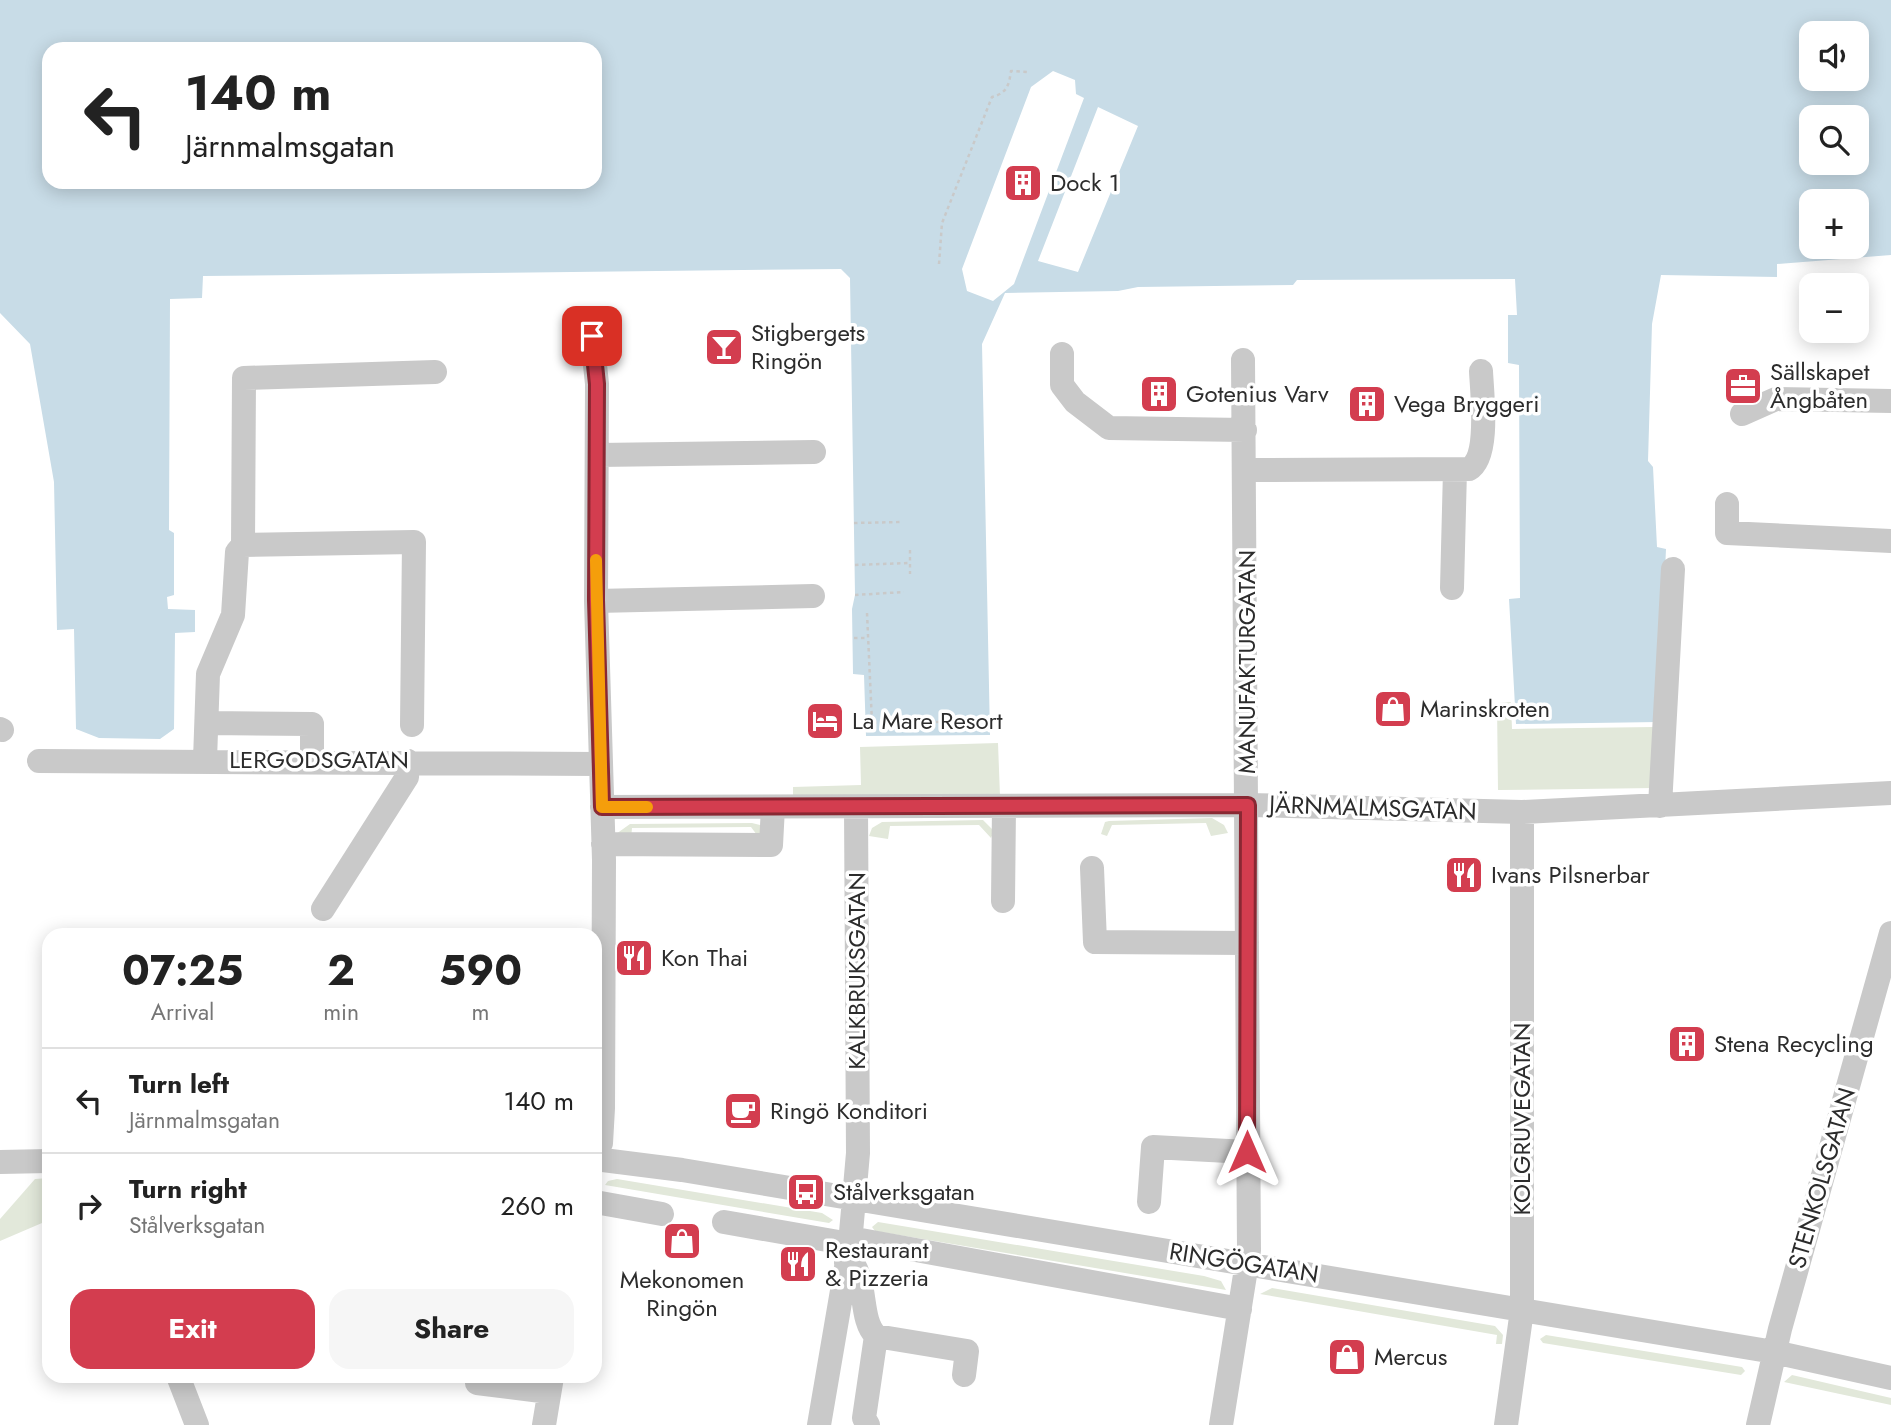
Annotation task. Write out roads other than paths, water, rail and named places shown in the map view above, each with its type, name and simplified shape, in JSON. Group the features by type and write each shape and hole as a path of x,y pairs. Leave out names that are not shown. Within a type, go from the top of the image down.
{"street":[{"path":"592,336 597,384 596,600 603,844 602,1126"},
{"path":"1062,354 1062,385 1075,402 1109,428 1245,430"},
{"name":"MANUFAKTURGATAN","path":"1221,1425 1247,1264 1248,805 1243,360"},
{"path":"1245,470 1455,470 1474,466 1482,446 1481,371"},
{"path":"205,760 208,674 233,615 237,552 243,545 244,378 435,372"},
{"path":"1742,414 1776,399 1891,401"},
{"path":"598,455 814,452"},
{"path":"1452,588 1455,470"},
{"path":"1727,504 1727,533 1891,541"},
{"path":"243,545 414,542 412,725"},
{"path":"1660,806 1673,569"},
{"path":"596,600 813,596"},
{"path":"207,723 312,724 312,760"},
{"name":"LERGODSGATAN","path":"39,761 312,760 599,764"},
{"path":"323,909 407,778 408,761"},
{"name":"JÄRNMALMSGATAN","path":"602,807 1248,805 1522,812 1891,793"},
{"path":"1003,901 1004,806"},
{"path":"603,844 771,845 774,807"},
{"name":"KALKBRUKSGATAN","path":"818,1425 849,1249 858,1153 856,807"},
{"name":"KOLGRUVEGATAN","path":"1506,1425 1522,1310 1522,812"},
{"path":"1092,868 1095,942 1247,943"},
{"name":"STENKOLSGATAN","path":"1758,1425 1774,1352 1891,933"},
{"path":"1149,1202 1153,1147 1247,1152"},
{"name":"RINGÖGATAN","path":"602,1159 682,1170 1774,1352 1891,1378"},
{"path":"0,1162 42,1161"},
{"path":"602,1203 662,1214"},
{"path":"724,1222 849,1249 1240,1309"},
{"path":"849,1249 861,1277 868,1328 876,1336 967,1351 964,1375"},
{"path":"868,1425 864,1418 876,1336"},
{"path":"181,1383 197,1425"},
{"path":"544,1425 551,1384"}],"water":[{"path":"0,0 1891,0 1891,255 1869,257 1869,189 1799,189 1799,259 1840,259 1777,264 1777,277 1661,275 1652,324 1648,461 1653,467 1657,547 1666,549 1658,722 1516,724 1509,599 1520,598 1519,365 1508,363 1508,315 1517,315 1515,279 1297,280 1293,285 1138,287 1118,291 1005,293 982,344 990,735 866,736 864,675 853,674 852,609 855,595 850,278 841,269 203,276 202,298 170,299 169,530 174,533 174,595 167,597 168,609 195,610 195,632 175,633 174,729 160,739 99,738 76,729 74,629 57,630 54,482 30,344 0,313","holes":["1053,71 1075,80 1076,94 1084,98 1014,284 993,301 967,291 962,269 1031,87","1098,107 1138,126 1078,272 1038,261"]}],"place":[{"name":"Dock 1","path":"1023,183"},
{"name":"Stigbergets Ringön","path":"724,347"},
{"name":"Sällskapet Ångbåten","path":"1743,386"},
{"name":"Gotenius Varv","path":"1159,394"},
{"name":"Vega Bryggeri","path":"1367,404"},
{"name":"Marinskroten","path":"1393,709"},
{"name":"La Mare Resort","path":"825,721"},
{"name":"Ivans Pilsnerbar","path":"1464,875"},
{"name":"Kon Thai","path":"634,958"},
{"name":"Stena Recycling","path":"1687,1044"},
{"name":"Ringö Konditori","path":"743,1111"},
{"name":"Stålverksgatan","path":"806,1192"},
{"name":"Mekonomen Ringön","path":"682,1241"},
{"name":"Restaurant & Pizzeria","path":"798,1264"},
{"name":"Mercus","path":"1347,1357"}]}
